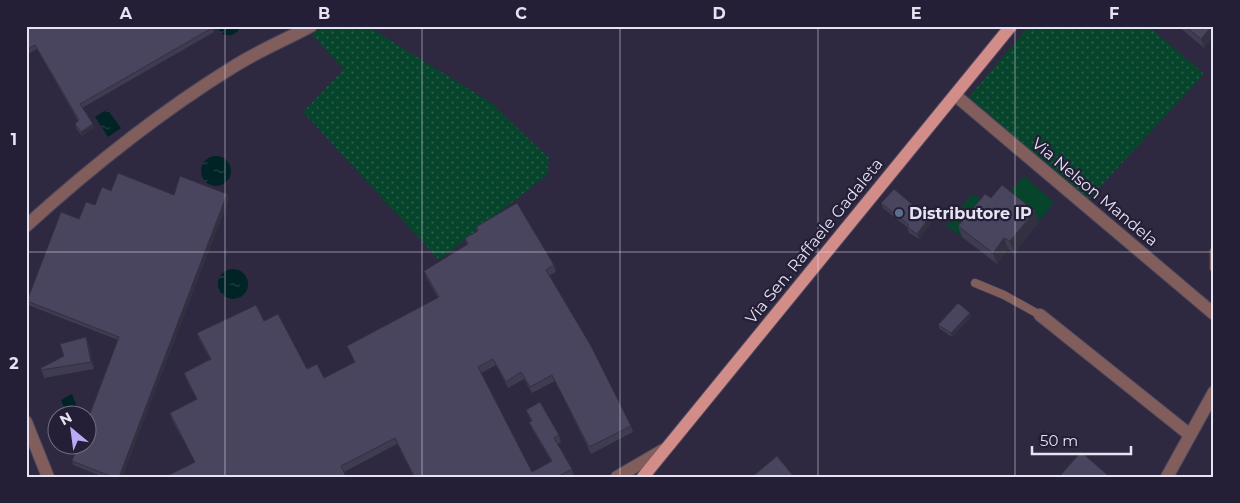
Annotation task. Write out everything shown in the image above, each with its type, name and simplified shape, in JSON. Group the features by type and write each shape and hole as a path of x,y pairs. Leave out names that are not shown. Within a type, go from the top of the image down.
{"main road":[{"name":"Via Sen. Raffaele Gadaleta","path":"649,475 665,449 1011,26"}],"street":[{"path":"26,226 69,187 165,114 234,66 311,26"},
{"name":"Via Nelson Mandela","path":"955,95 1214,314"},
{"path":"1040,315 1190,436"},
{"path":"1167,477 1214,392"},
{"path":"26,422 48,477"},
{"path":"617,477 665,449"}],"lane":[{"path":"1214,251 1214,268"},
{"path":"975,283 1004,295 1040,315"}],"green space":[{"path":"322,26 367,26 490,102 549,158 547,175 439,260 303,112 344,69 312,35"},
{"path":"1029,26 1148,26 1204,74 1088,200 969,97"},
{"path":"1024,176 1054,202 1039,222 1006,196"},
{"path":"972,194 989,205 962,237 946,226"}],"water":[{"path":"216,26 241,26 235,33 228,35 222,34"},
{"path":"107,109 121,128 108,137 95,117"},
{"path":"216,156 227,160 231,171 227,182 216,186 205,182 201,171 205,160"},
{"path":"233,269 239,270 247,278 247,290 239,298 233,299 227,298 219,290 218,284 219,278 227,270"},
{"path":"72,394 77,406 63,406 61,400"}],"building":[{"path":"26,26 211,26 212,28 80,104 93,124 81,132 75,124 79,120 35,45 26,50"},
{"path":"1185,26 1212,26 1201,39"},
{"path":"118,173 174,195 180,176 227,194 119,477 113,477 72,461 74,456 98,456 98,406 93,406 119,337 27,301 61,212 79,219 86,202 95,205 102,187 111,191"},
{"path":"1002,185 1035,211 1010,241 1004,238 993,253 958,226 985,194 991,198"},
{"path":"894,189 920,211 923,208 931,215 917,234 907,227 909,225 881,203"},
{"path":"517,203 554,265 546,270 591,346 631,426 589,447 552,375 530,387 521,372 506,382 493,359 478,367 532,472 552,461 529,422 532,421 526,410 540,402 559,435 554,438 572,469 557,477 417,477 417,475 414,476 395,438 341,466 346,477 165,477 195,462 170,413 197,399 184,373 211,359 197,333 256,305 264,321 278,314 307,369 317,364 324,378 355,362 347,346 439,297 424,271 468,244 465,238 478,231 476,227"},
{"path":"958,303 970,313 951,333 938,325"},
{"path":"86,337 91,362 41,370 41,368 64,356 60,344"},
{"path":"1081,452 1110,477 1059,477"},
{"path":"777,456 794,477 752,477"}],"place":[{"name":"Distributore IP","path":"899,213"}]}
